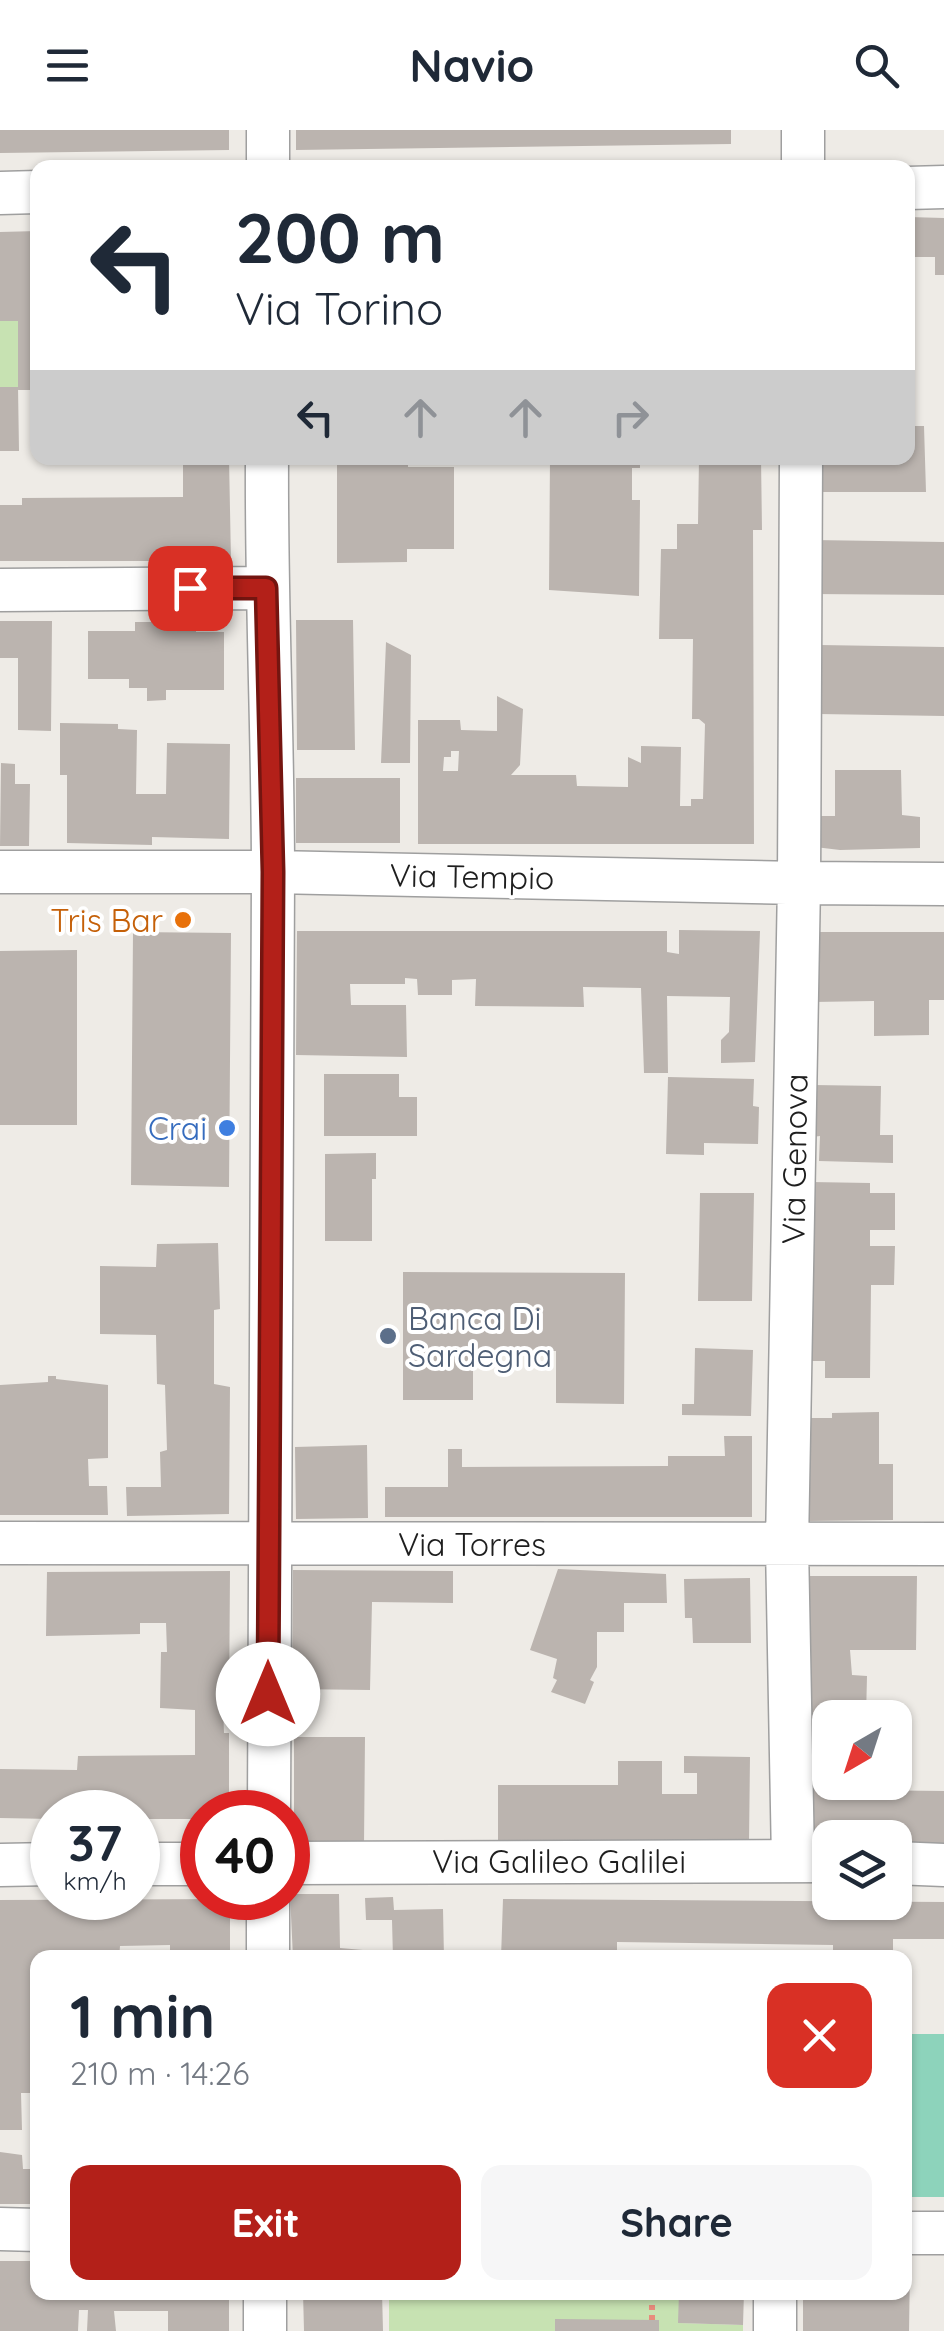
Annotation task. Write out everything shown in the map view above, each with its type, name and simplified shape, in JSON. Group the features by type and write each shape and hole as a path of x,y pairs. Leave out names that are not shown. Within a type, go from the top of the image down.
{"street":[{"path":"268,130 268,160"},
{"path":"803,130 803,160"},
{"path":"915,188 944,187"},
{"path":"0,193 30,192"},
{"path":"267,465 273,872 269,1790"},
{"name":"Via Genova","path":"801,465 799,884 786,1545 812,1860"},
{"path":"0,590 266,588"},
{"name":"Via Tempio","path":"0,872 273,872 944,884"},
{"name":"Via Torres","path":"0,1544 944,1544"},
{"name":"Via Galileo Galilei","path":"310,1863 812,1860"},
{"path":"0,1865 30,1864"},
{"path":"912,1864 944,1865"},
{"path":"268,1920 268,1950"},
{"path":"0,2229 30,2230"},
{"path":"912,2233 944,2233"},
{"path":"265,2300 265,2331"},
{"path":"775,2331 776,2300"}],"path":[{"path":"652,2300 652,2320"}],"green space":[{"path":"0,321 18,321 18,387 0,387"},
{"path":"912,2034 944,2034 944,2197 912,2197"},
{"path":"389,2300 679,2300 679,2323 743,2325 743,2331 659,2331 659,2320 555,2331 389,2331"}],"building":[{"path":"0,130 229,130 229,150 0,153"},
{"path":"296,130 731,130 731,144 296,150"},
{"path":"915,217 944,218 944,275 935,275 935,257 915,257"},
{"path":"30,231 30,390 18,390 18,321 0,321 0,232"},
{"path":"0,387 18,387 19,451 0,451"},
{"path":"915,426 924,426 926,492 820,492 820,465 915,465"},
{"path":"183,465 229,465 231,561 0,561 0,505 22,505 22,498 183,497"},
{"path":"337,465 454,467 454,549 407,549 407,562 337,563"},
{"path":"550,465 640,465 632,468 632,500 640,500 639,596 549,590"},
{"path":"699,465 761,465 762,530 753,530 754,844 418,844 418,720 460,720 461,730 497,731 497,696 523,709 520,765 511,775 576,775 577,786 628,787 628,757 641,763 641,746 681,747 680,806 691,806 691,799 703,799 705,724 692,719 693,639 659,639 661,549 677,549 677,524 698,524","holes":["451,751 459,751 458,771 443,771 444,757 451,757"]},
{"path":"813,540 944,542 944,595 812,594"},
{"path":"296,620 353,620 355,750 297,750"},
{"path":"0,621 52,621 51,731 18,730 18,658 0,658"},
{"path":"135,622 196,622 196,632 224,632 224,690 166,690 166,700 147,701 147,688 129,688 129,679 88,679 88,631 135,631"},
{"path":"386,642 411,655 410,763 381,763"},
{"path":"820,645 944,647 944,716 819,714"},
{"path":"60,723 118,724 118,729 137,730 136,794 166,794 167,743 230,744 229,839 152,837 152,845 67,843 67,775 60,775"},
{"path":"1,763 15,764 15,784 30,784 29,846 0,846"},
{"path":"835,770 901,770 902,815 920,817 920,848 815,847 816,816 835,816"},
{"path":"296,778 400,778 400,843 296,843"},
{"path":"679,930 760,931 755,1062 721,1063 721,1040 729,1032 730,997 667,996 668,1073 644,1073 641,988 583,987 584,1007 475,1006 476,979 452,980 452,995 418,995 417,979 405,978 405,984 350,984 351,1005 406,1005 407,1057 296,1055 297,931 667,931 667,952 679,954"},
{"path":"133,932 231,933 229,1187 131,1185"},
{"path":"815,932 944,932 944,1000 929,1000 929,1035 874,1036 874,1001 813,1002"},
{"path":"77,950 77,1125 0,1125 0,951"},
{"path":"324,1074 399,1074 399,1097 417,1097 417,1136 324,1136"},
{"path":"668,1077 754,1079 753,1106 759,1107 758,1144 704,1143 704,1155 666,1154"},
{"path":"813,1085 881,1086 880,1135 893,1135 893,1163 819,1161 820,1136 812,1137"},
{"path":"376,1153 372,1241 325,1241 325,1154"},
{"path":"811,1182 870,1183 870,1193 895,1193 895,1230 870,1230 870,1246 895,1246 894,1285 871,1285 870,1378 825,1378 825,1361 809,1361"},
{"path":"700,1193 754,1193 752,1301 698,1301"},
{"path":"218,1243 220,1309 214,1310 214,1384 230,1387 229,1514 127,1516 126,1487 161,1487 160,1452 167,1450 165,1385 157,1384 156,1335 100,1334 100,1266 156,1267 157,1244"},
{"path":"403,1272 625,1273 624,1404 556,1403 556,1351 473,1351 473,1400 403,1400"},
{"path":"695,1348 753,1350 751,1416 682,1415 682,1404 694,1404"},
{"path":"48,1376 108,1385 108,1458 88,1459 89,1486 107,1486 108,1515 0,1515 0,1385 48,1382"},
{"path":"879,1412 879,1464 893,1464 893,1520 808,1521 808,1418"},
{"path":"724,1436 752,1436 752,1517 385,1517 385,1487 448,1487 448,1449 462,1449 462,1467 668,1466 668,1456 725,1456"},
{"path":"367,1445 368,1518 296,1519 295,1447"},
{"path":"558,1569 666,1574 667,1603 624,1603 624,1632 597,1632 597,1667 585,1704 551,1692 557,1680 553,1678 557,1659 530,1650"},
{"path":"293,1570 453,1571 453,1603 372,1602 370,1690 292,1689"},
{"path":"230,1571 229,1708 223,1708 224,1733 229,1733 229,1790 180,1790 180,1819 160,1819 160,1790 30,1790 30,1819 0,1818 0,1769 77,1770 78,1756 195,1755 195,1710 160,1708 161,1652 167,1652 166,1623 140,1623 140,1634 46,1636 47,1572"},
{"path":"809,1576 917,1576 916,1650 850,1650 852,1675 867,1676 866,1700 812,1700 812,1800 912,1800 912,1791 944,1791 944,1845 912,1844 912,1820 812,1820 812,1843 805,1843"},
{"path":"750,1578 751,1643 693,1643 692,1618 685,1618 684,1579"},
{"path":"294,1737 365,1737 364,1845 310,1845 310,1790 294,1790"},
{"path":"684,1756 750,1757 749,1843 498,1842 498,1785 618,1785 618,1761 662,1761 662,1794 697,1794 697,1773 684,1773"},
{"path":"310,1894 339,1894 340,1948 363,1950 293,1950 291,1920 310,1920"},
{"path":"393,1897 394,1910 443,1909 444,1950 393,1950 392,1920 366,1920 365,1898"},
{"path":"160,1899 180,1899 180,1920 230,1920 230,1950 170,1950 170,1945 120,1946 120,1950 30,1950 30,2093 21,2093 22,2130 0,2130 0,1900 30,1900 30,1920 160,1920"},
{"path":"503,1899 812,1901 812,1920 912,1920 912,1902 944,1902 944,1939 893,1939 893,1950 833,1950 833,1945 617,1942 617,1950 501,1950"},
{"path":"0,2152 22,2155 23,2169 30,2169 30,2204 0,2204"},
{"path":"0,2261 30,2261 30,2300 229,2300 229,2331 168,2331 168,2311 114,2311 116,2331 87,2331 88,2310 79,2310 78,2331 0,2331"},
{"path":"303,2300 382,2300 383,2331 304,2331"},
{"path":"679,2300 744,2300 743,2325 678,2323"},
{"path":"803,2300 909,2300 909,2331 803,2331"},
{"path":"555,2319 659,2320 659,2331 555,2331"}],"place":[{"name":"Tris Bar","path":"183,920"},
{"name":"Crai","path":"227,1128"},
{"name":"Banca Di Sardegna","path":"388,1336"}],"route":[{"path":"190,588 266,588 273,872 268,1694"}]}
